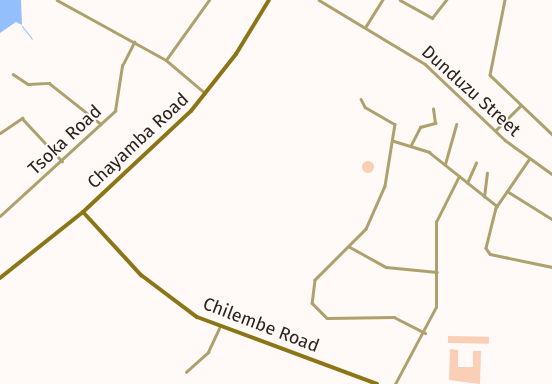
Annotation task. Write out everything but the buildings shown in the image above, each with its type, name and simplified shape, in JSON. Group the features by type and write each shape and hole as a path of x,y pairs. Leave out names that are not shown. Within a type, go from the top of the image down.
{"main road":[{"name":"Chayamba Road","path":"0,278 83,212 206,94 269,0"},
{"name":"Chilembe Road","path":"83,212 150,284 219,328 377,384"}],"street":[{"path":"57,0 166,60 206,94"},
{"path":"166,60 210,0"},
{"name":"Dunduzu Street","path":"319,0 366,26 435,72 529,160 552,174"},
{"path":"366,26 382,0"},
{"path":"400,0 432,18 446,0"},
{"path":"505,0 490,72 552,134"},
{"name":"Tsoka Road","path":"0,216 62,161 117,108 122,66 134,42"},
{"path":"13,74 28,84 49,83 101,124"},
{"path":"361,99 365,107 393,121 394,141 382,198 350,247 313,284 311,298 318,313 331,319 394,317 425,333"},
{"path":"496,130 521,105"},
{"path":"411,145 420,128 435,123 433,109"},
{"path":"0,133 20,118 62,161"},
{"path":"445,164 456,125"},
{"path":"394,141 411,145 445,164 467,184 497,206"},
{"path":"529,160 497,206 488,229 487,252 552,267"},
{"path":"467,184 476,163"},
{"path":"484,197 486,173"},
{"path":"395,384 425,333 438,300 436,222 459,176"},
{"path":"506,191 552,219"},
{"path":"350,247 386,267 437,272"},
{"path":"186,372 208,352 219,328"}],"water":[{"path":"0,0 21,0 22,25 16,22 0,33"}],"waterway":[{"path":"22,26 32,39"}]}
